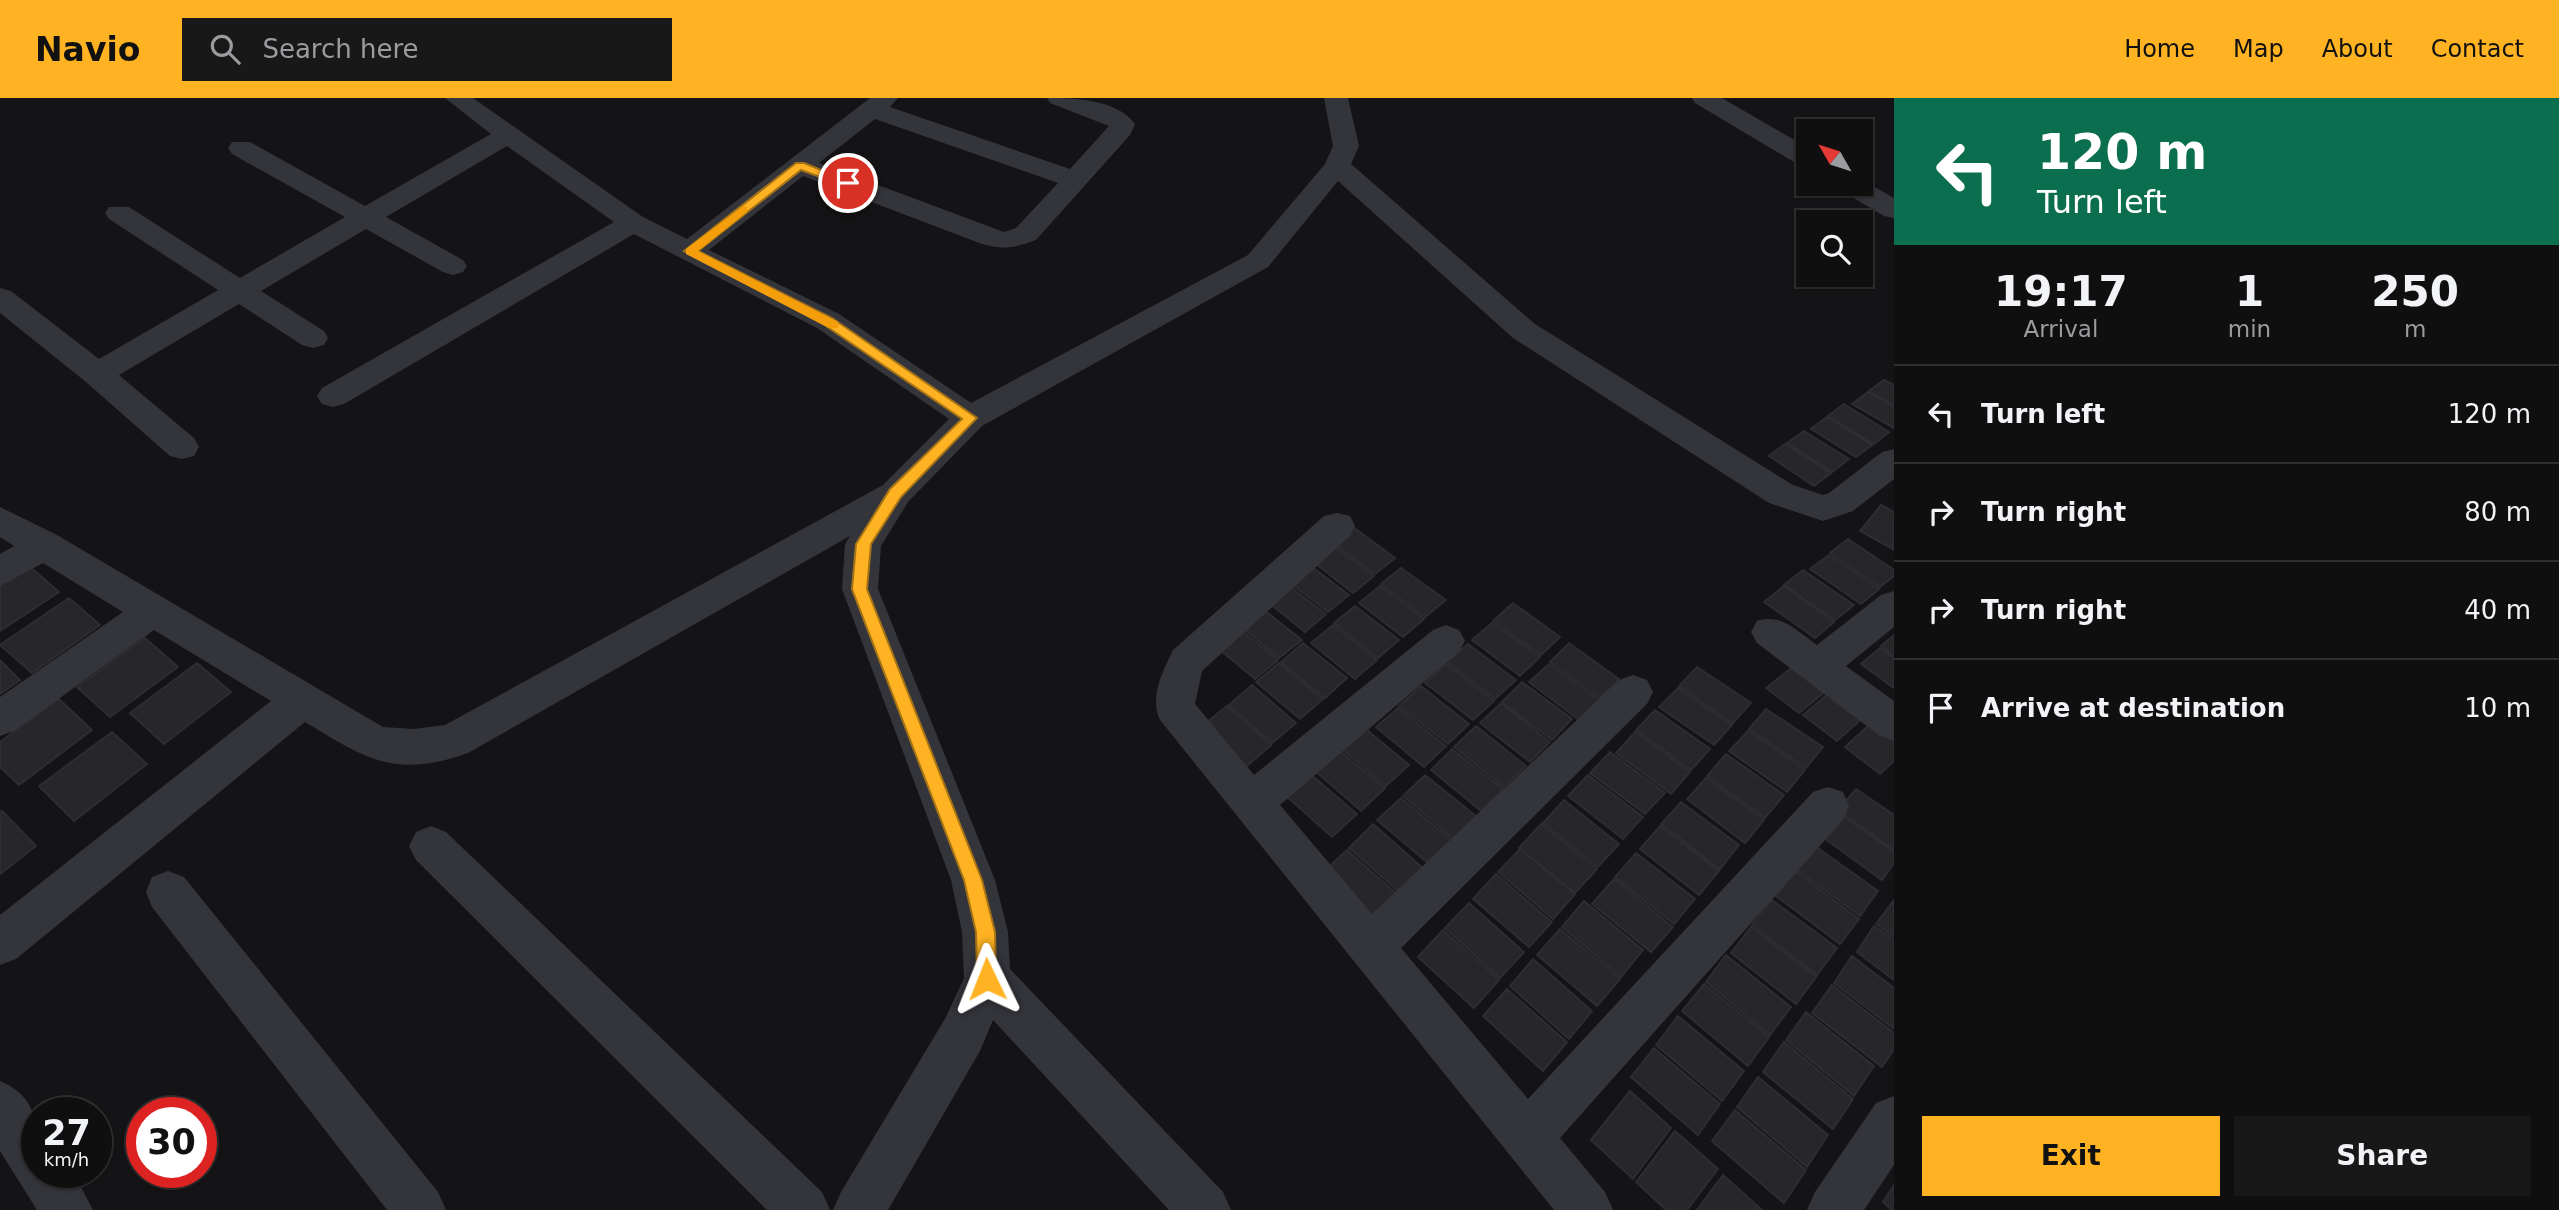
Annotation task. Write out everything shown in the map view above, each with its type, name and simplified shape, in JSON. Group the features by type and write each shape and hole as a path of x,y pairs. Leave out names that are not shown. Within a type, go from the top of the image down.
{"street":[{"path":"457,98 634,223 828,321 970,418"},
{"path":"800,165 1006,242 1026,234 1121,131 1122,124 1104,113 1059,98"},
{"path":"859,1210 963,1034 987,979 985,932 973,880 860,589 863,544 895,493 970,418 1258,261 1337,166 1346,146 1336,98"},
{"path":"1704,98 1796,152"},
{"path":"690,251 879,103 1075,180"},
{"path":"97,374 509,134"},
{"path":"241,148 453,266"},
{"path":"1337,166 1524,331 1753,478 1801,502 1823,508 1880,491 1894,461"},
{"path":"1870,196 1894,210"},
{"path":"119,213 313,338"},
{"path":"333,396 634,223"},
{"path":"0,298 97,374 182,447"},
{"path":"0,520 154,610 301,701 375,743 399,749 428,747 454,740 895,493"},
{"path":"1337,526 1187,661 1179,680 1174,708 1526,1138 1570,1204"},
{"path":"0,572 44,545"},
{"path":"1817,667 1894,606"},
{"path":"0,719 154,610"},
{"path":"1770,632 1894,724"},
{"path":"1251,803 1446,641"},
{"path":"1369,948 1633,692"},
{"path":"0,943 301,701"},
{"path":"1526,1138 1828,806"},
{"path":"431,846 804,1210"},
{"path":"168,892 420,1210"},
{"path":"987,979 1205,1210"},
{"path":"0,1106 21,1138"},
{"path":"1833,1210 1894,1121"},
{"path":"53,1188 67,1210"}],"building":[{"path":"1884,380 1894,385 1894,406 1869,391"},
{"path":"1868,392 1894,407 1894,428 1852,404"},
{"path":"1844,404 1889,432 1874,444 1828,416"},
{"path":"1827,417 1872,445 1856,457 1811,429"},
{"path":"1804,431 1849,459 1832,472 1787,443"},
{"path":"1785,444 1831,473 1814,486 1769,456"},
{"path":"1881,505 1894,512 1893,549 1860,531"},
{"path":"1353,527 1395,558 1375,574 1333,543"},
{"path":"1848,539 1894,570 1894,576 1880,587 1830,553"},
{"path":"1332,545 1374,576 1353,593 1311,560"},
{"path":"1829,555 1879,589 1861,604 1810,569"},
{"path":"1307,563 1349,595 1328,612 1286,580"},
{"path":"29,566 59,592 0,631 0,585"},
{"path":"1401,568 1446,600 1425,617 1381,584"},
{"path":"1803,570 1854,605 1835,620 1784,585"},
{"path":"1284,582 1326,614 1305,632 1263,598"},
{"path":"1380,586 1424,619 1403,637 1359,603"},
{"path":"1784,586 1834,622 1815,638 1764,602"},
{"path":"69,598 100,625 32,673 0,645"},
{"path":"1513,603 1560,637 1541,655 1493,621"},
{"path":"1259,606 1302,640 1279,658 1238,624"},
{"path":"1355,606 1399,640 1378,658 1334,623"},
{"path":"1492,623 1540,657 1520,676 1472,640"},
{"path":"1333,625 1377,660 1355,679 1311,643"},
{"path":"1236,626 1278,660 1255,679 1213,644"},
{"path":"1894,635 1894,656 1881,646"},
{"path":"145,638 178,667 110,717 77,687"},
{"path":"1303,643 1347,678 1325,698 1281,662"},
{"path":"1569,643 1619,679 1600,698 1550,662"},
{"path":"1468,644 1516,680 1495,699 1447,662"},
{"path":"1880,648 1894,658 1894,688 1861,664"},
{"path":"0,660 20,680 0,694"},
{"path":"1799,662 1832,686 1799,713 1766,688"},
{"path":"197,663 231,692 164,744 130,713"},
{"path":"1279,663 1323,699 1300,719 1256,682"},
{"path":"1446,664 1494,701 1473,720 1425,683"},
{"path":"1549,664 1599,700 1579,720 1529,682"},
{"path":"1697,667 1751,703 1733,723 1679,686"},
{"path":"1522,682 1572,719 1552,740 1502,702"},
{"path":"1252,685 1296,723 1272,743 1229,705"},
{"path":"1421,686 1469,724 1448,744 1399,706"},
{"path":"1678,688 1732,725 1714,745 1659,707"},
{"path":"1835,688 1868,713 1837,741 1803,715"},
{"path":"59,699 92,730 19,785 0,767 0,742"},
{"path":"1501,703 1550,742 1530,762 1480,723"},
{"path":"1227,706 1271,745 1247,766 1202,726"},
{"path":"1398,708 1446,746 1424,767 1376,727"},
{"path":"1766,709 1823,747 1806,768 1749,729"},
{"path":"1655,710 1710,749 1691,770 1636,730"},
{"path":"1877,718 1894,731 1894,761 1880,774 1845,747"},
{"path":"1361,725 1409,765 1386,786 1338,746"},
{"path":"1476,726 1526,766 1504,787 1454,747"},
{"path":"1748,731 1805,770 1787,792 1729,751"},
{"path":"112,732 147,764 74,821 39,786"},
{"path":"1635,732 1690,772 1671,794 1616,753"},
{"path":"1336,748 1385,788 1361,811 1313,769"},
{"path":"1452,749 1503,789 1481,811 1431,770"},
{"path":"1610,752 1665,793 1645,814 1590,773"},
{"path":"1726,754 1784,795 1765,818 1707,776"},
{"path":"1308,772 1357,814 1332,837 1284,794"},
{"path":"1425,775 1476,816 1453,839 1403,796"},
{"path":"1588,775 1643,817 1623,839 1568,796"},
{"path":"1706,778 1764,820 1745,843 1687,799"},
{"path":"1856,789 1894,815 1894,850 1838,810"},
{"path":"1401,798 1452,841 1429,864 1377,820"},
{"path":"1564,800 1619,844 1598,867 1543,823"},
{"path":"1681,802 1739,845 1720,869 1661,824"},
{"path":"2,811 36,846 0,874 0,813"},
{"path":"1837,812 1894,852 1894,863 1882,880 1820,835"},
{"path":"1373,824 1424,869 1400,893 1349,848"},
{"path":"1541,824 1597,869 1575,893 1519,848"},
{"path":"1660,826 1719,871 1699,895 1640,849"},
{"path":"1815,846 1878,891 1860,916 1796,869"},
{"path":"1520,849 1575,894 1553,919 1498,872"},
{"path":"1347,850 1398,895 1374,920 1322,873"},
{"path":"1636,853 1695,899 1674,924 1615,877"},
{"path":"1795,871 1859,919 1840,944 1776,896"},
{"path":"1496,874 1552,922 1529,947 1473,899"},
{"path":"1614,879 1673,927 1651,952 1592,904"},
{"path":"1772,900 1837,948 1817,975 1752,925"},
{"path":"1894,900 1894,937 1876,924"},
{"path":"1584,901 1643,950 1621,977 1562,927"},
{"path":"1469,903 1524,952 1500,978 1445,928"},
{"path":"1874,926 1894,940 1894,980 1857,952"},
{"path":"1751,927 1816,977 1796,1004 1731,953"},
{"path":"1560,929 1620,979 1597,1006 1537,955"},
{"path":"1443,930 1499,980 1474,1008 1418,957"},
{"path":"1726,955 1791,1007 1770,1035 1706,982"},
{"path":"1852,956 1894,988 1894,1029 1834,983"},
{"path":"1533,959 1592,1011 1569,1039 1510,986"},
{"path":"1704,984 1769,1037 1748,1066 1682,1011"},
{"path":"1832,985 1894,1033 1894,1049 1882,1067 1812,1013"},
{"path":"1507,989 1567,1042 1543,1071 1483,1016"},
{"path":"1806,1012 1874,1066 1854,1096 1786,1040"},
{"path":"1678,1016 1744,1071 1722,1101 1656,1045"},
{"path":"1784,1042 1853,1099 1833,1129 1763,1072"},
{"path":"1654,1048 1720,1104 1698,1135 1631,1077"},
{"path":"1758,1077 1828,1135 1807,1167 1737,1107"},
{"path":"1630,1091 1671,1128 1633,1179 1591,1140"},
{"path":"1735,1110 1806,1170 1784,1203 1712,1141"},
{"path":"1675,1131 1718,1169 1687,1210 1666,1210 1636,1182"},
{"path":"1723,1175 1762,1210 1697,1210"},
{"path":"1894,1185 1894,1210 1892,1210 1883,1202"}],"slow traffic":[{"path":"743,210 690,251 833,325"}],"route":[{"path":"848,183 800,165 690,251 828,321 970,418 895,493 863,544 860,589 973,880 985,932 987,979"}]}
